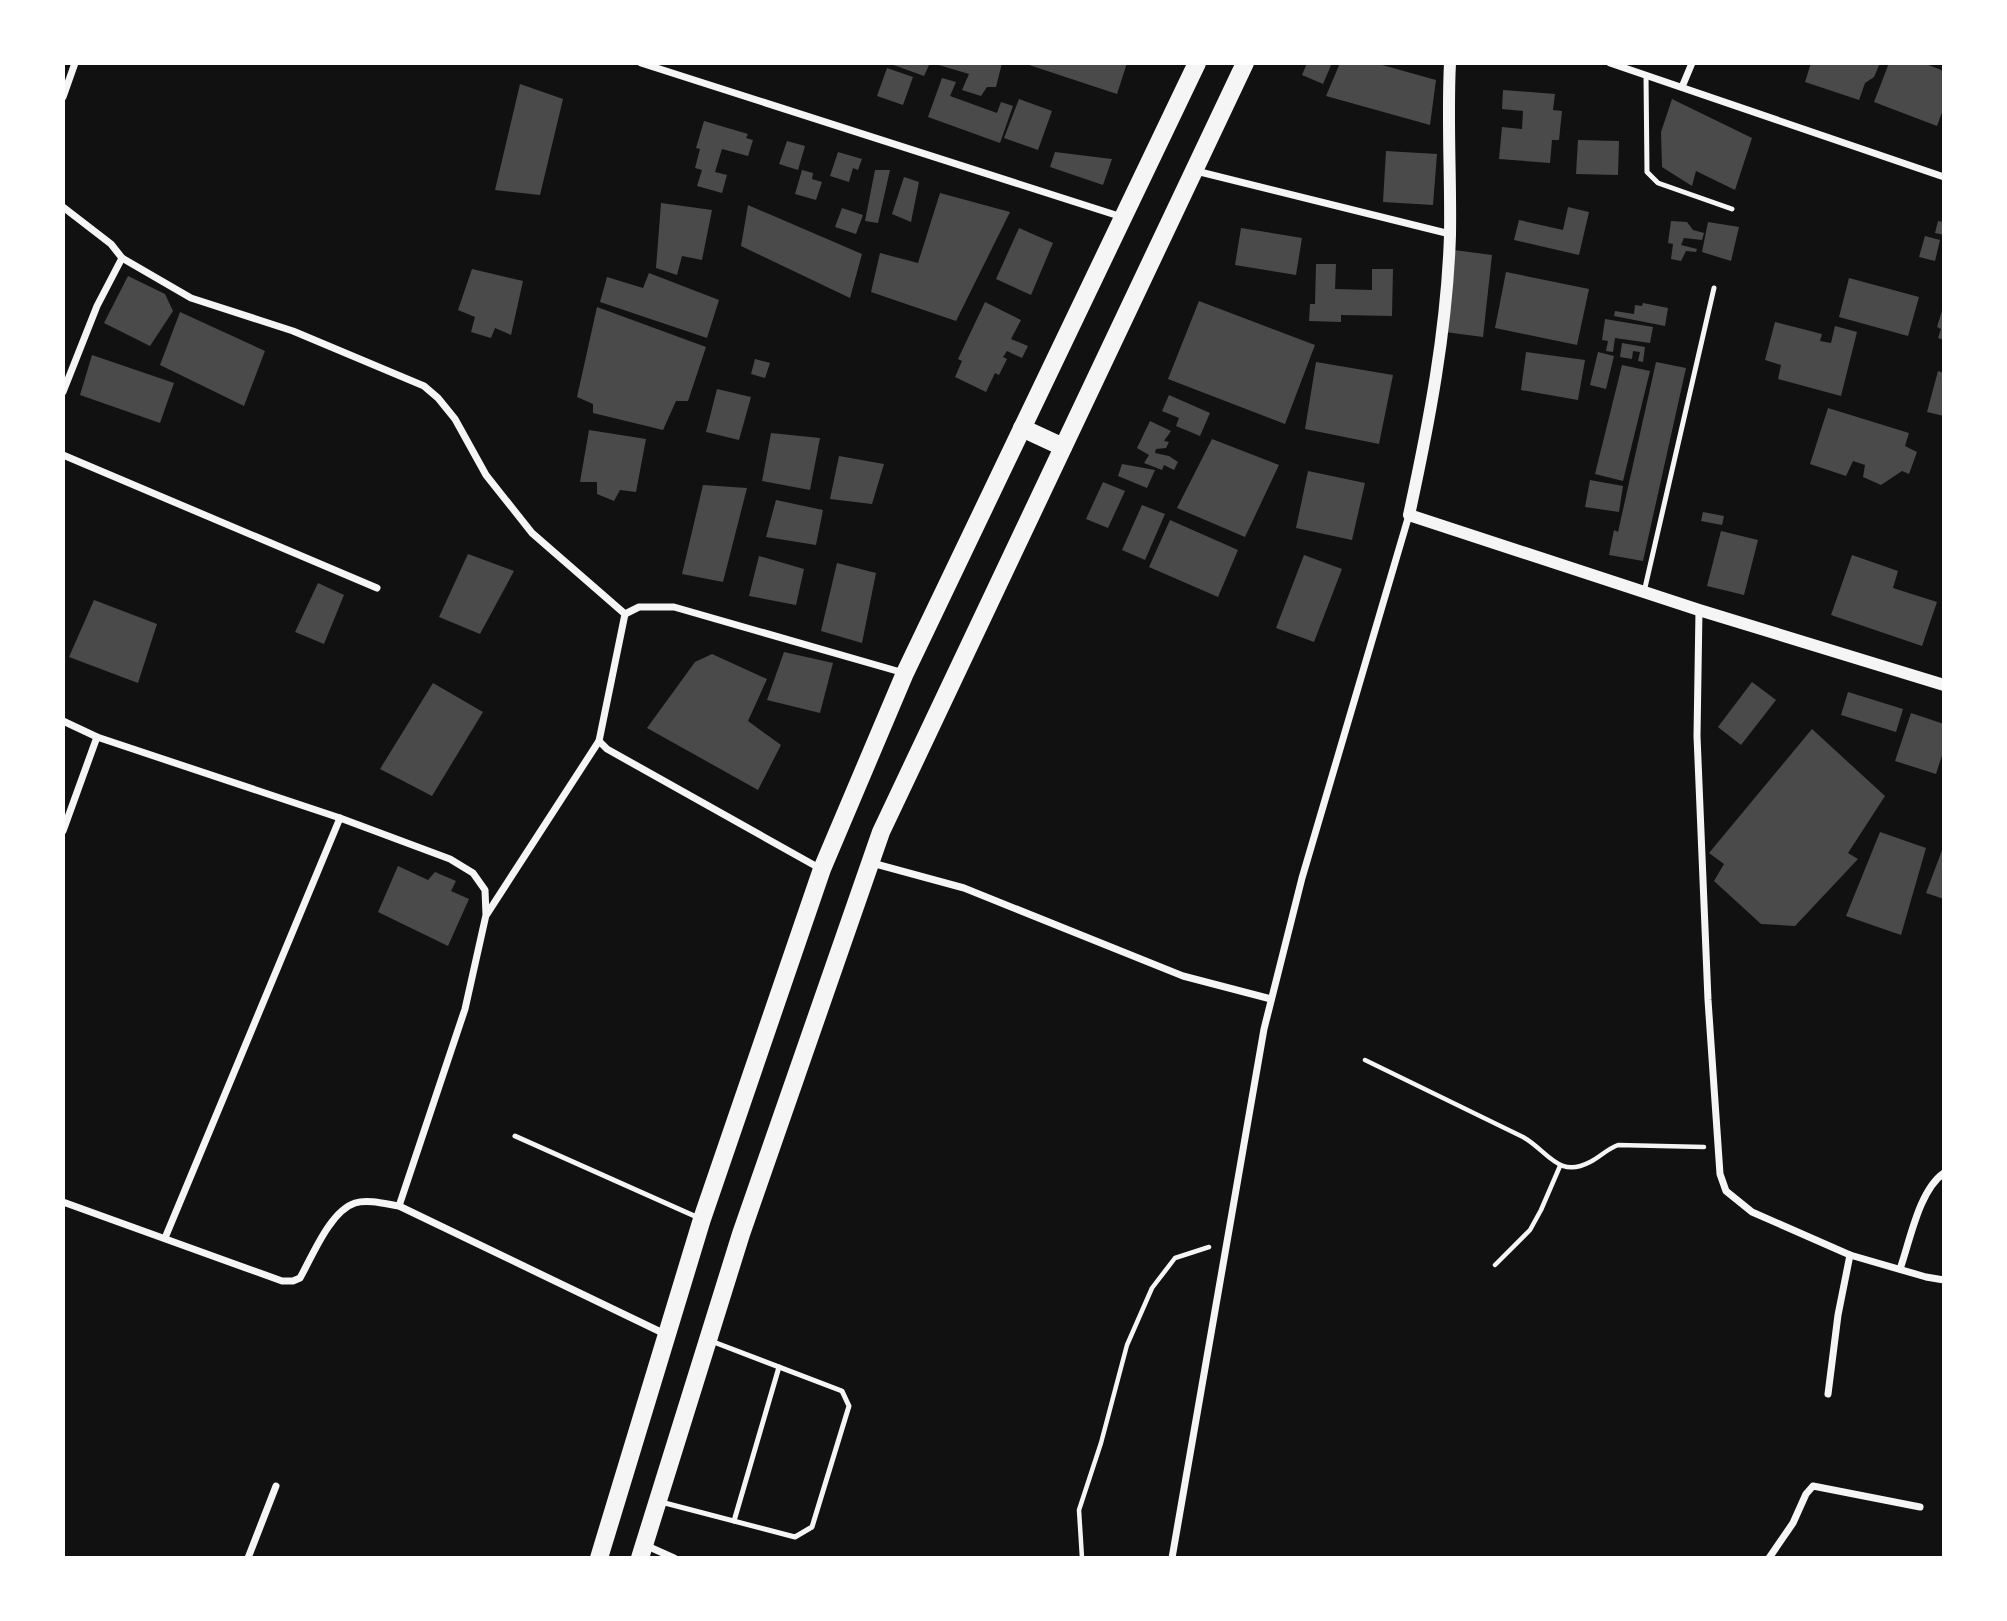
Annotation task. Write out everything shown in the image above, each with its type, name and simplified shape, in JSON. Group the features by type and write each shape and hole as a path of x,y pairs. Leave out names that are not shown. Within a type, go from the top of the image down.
{"main road":[{"path":"599,1558 702,1219 822,869 905,673 1198,63"},
{"path":"642,1551 745,1221 881,832 1245,63"},
{"path":"1022,428 1063,447"}],"street":[{"path":"63,97 75,63"},
{"path":"641,63 1122,218"},
{"path":"1172,1558 1264,1029 1302,878 1409,515 1429,423 1443,329 1450,234 1450,63"},
{"path":"1610,63 1944,177"},
{"path":"1682,87 1692,63"},
{"path":"1194,170 1450,234"},
{"path":"63,207 111,244 122,258 191,298 293,331 424,386 438,398 454,419 486,475 532,533 625,614"},
{"path":"63,392 107,283 122,258"},
{"path":"63,455 377,588"},
{"path":"1409,515 1699,610 1943,682"},
{"path":"625,614 639,607 674,607 905,673"},
{"path":"1699,610 1697,736 1708,1000 1720,1174 1726,1191 1752,1212 1850,1255 1926,1278 1944,1280"},
{"path":"486,915 599,741 625,614"},
{"path":"63,721 97,737 340,818 450,859 473,873 485,890 486,915 465,1009 399,1206"},
{"path":"63,831 97,737"},
{"path":"599,741 607,749 822,869"},
{"path":"165,1238 340,818"},
{"path":"871,862 964,888 1183,976 1272,999"},
{"path":"1900,1269 1926,1192 1933,1180 1944,1172"},
{"path":"63,1202 282,1281 300,1278 340,1212 355,1203 399,1206 665,1334"},
{"path":"1828,1394 1838,1315 1850,1255"},
{"path":"247,1558 276,1486"},
{"path":"1769,1558 1793,1522 1806,1494 1814,1486 1920,1507"},
{"path":"642,1551 674,1558"}],"lane":[{"path":"1646,75 1647,172 1658,183 1732,209"},
{"path":"1644,592 1714,288"},
{"path":"515,1136 702,1219"},
{"path":"658,1502 796,1536 812,1527 849,1406 842,1391 708,1340"},
{"path":"734,1521 779,1367"}],"path":[{"path":"1365,1060 1523,1137 1560,1166 1581,1166 1618,1145 1718,1148"},
{"path":"1495,1265 1522,1239 1536,1220 1560,1166"},
{"path":"1082,1558 1079,1510 1101,1443 1126,1345 1152,1288 1175,1258 1226,1241"}],"building":[{"path":"888,63 930,63 924,76"},
{"path":"932,63 1002,63 996,87 987,87 981,96 962,90 969,74"},
{"path":"1023,63 1127,63 1117,94"},
{"path":"1307,63 1332,63 1323,84 1302,75"},
{"path":"1340,63 1375,63 1436,80 1430,125 1326,96"},
{"path":"1811,63 1880,63 1874,77 1865,83 1859,100 1805,82"},
{"path":"1889,63 1923,63 1944,71 1944,107 1937,126 1874,102"},
{"path":"887,68 913,77 903,105 877,96"},
{"path":"942,78 956,82 950,96 997,113 1001,102 1013,106 1000,143 928,117"},
{"path":"520,84 563,99 540,195 495,190"},
{"path":"1503,90 1555,94 1553,110 1562,111 1559,140 1552,140 1550,163 1499,159 1502,127 1522,129 1523,111 1502,109"},
{"path":"1019,99 1052,111 1038,150 1004,138"},
{"path":"1672,99 1752,138 1735,190 1696,171 1692,186 1662,167 1661,132"},
{"path":"704,121 748,134 746,138 753,140 748,156 722,149 715,172 727,175 722,193 697,186 702,170 695,168 700,149 696,148"},
{"path":"1578,140 1619,141 1618,175 1576,174"},
{"path":"787,141 805,146 798,170 779,164"},
{"path":"1386,151 1437,154 1433,205 1383,202"},
{"path":"838,152 862,159 858,170 853,168 849,182 830,176"},
{"path":"1055,152 1112,159 1103,185 1050,167"},
{"path":"802,170 813,173 812,179 822,182 816,200 795,194"},
{"path":"875,170 890,170 878,223 865,221"},
{"path":"904,177 919,182 911,222 892,214"},
{"path":"940,193 1010,212 956,321 871,292 880,253 918,263"},
{"path":"661,203 712,210 702,260 682,256 677,275 656,268"},
{"path":"748,205 862,254 850,298 741,246"},
{"path":"1568,207 1589,212 1579,255 1514,240 1519,220 1563,230"},
{"path":"842,208 863,215 856,234 835,227"},
{"path":"1671,221 1687,222 1693,230 1704,233 1702,240 1684,238 1681,245 1697,249 1696,252 1686,251 1681,261 1671,259 1673,244 1668,243"},
{"path":"1938,221 1944,222 1944,235 1935,233"},
{"path":"1708,222 1739,227 1731,261 1702,252"},
{"path":"1019,228 1053,243 1031,295 996,279"},
{"path":"1241,228 1302,238 1296,275 1235,265"},
{"path":"1925,236 1940,240 1935,261 1919,257"},
{"path":"1454,250 1492,255 1483,337 1445,332"},
{"path":"1316,264 1336,264 1335,289 1372,290 1372,269 1393,269 1392,316 1341,315 1341,322 1309,321 1310,304 1315,304"},
{"path":"472,269 523,281 511,335 495,328 491,338 471,332 475,317 458,310"},
{"path":"1506,272 1589,289 1577,345 1495,328"},
{"path":"649,273 719,300 707,338 600,302 607,277 643,288"},
{"path":"128,276 165,294 173,311 150,346 104,323"},
{"path":"1849,278 1919,297 1908,336 1839,317"},
{"path":"1199,301 1315,345 1285,424 1168,379"},
{"path":"985,302 1021,320 1011,339 1028,346 1022,358 1007,351 1003,357 1007,359 999,375 995,373 986,392 955,377 962,361 958,359"},
{"path":"1643,303 1668,308 1665,326 1614,316 1615,311 1634,314 1635,305 1642,306"},
{"path":"1944,304 1944,340 1938,338 1941,329 1937,327"},
{"path":"597,307 706,347 688,401 676,401 663,430 593,413 593,404 577,397"},
{"path":"180,312 265,351 244,406 160,365"},
{"path":"1605,319 1653,327 1650,343 1615,338 1613,352 1606,351 1608,341 1602,340"},
{"path":"1775,322 1822,334 1820,341 1831,343 1835,326 1857,332 1841,396 1778,379 1781,365 1765,360"},
{"path":"1622,343 1645,347 1643,362 1638,361 1640,352 1633,351 1632,359 1620,357"},
{"path":"1526,352 1585,360 1578,400 1521,390"},
{"path":"1598,352 1614,356 1606,389 1590,385"},
{"path":"92,355 174,383 160,423 80,395"},
{"path":"755,359 770,363 765,378 751,374"},
{"path":"1316,362 1393,375 1379,444 1305,429"},
{"path":"1656,362 1686,368 1643,561 1609,555 1614,530 1618,532"},
{"path":"1622,365 1650,371 1623,481 1595,474"},
{"path":"1938,371 1944,373 1944,416 1927,412"},
{"path":"717,389 751,397 739,440 706,432"},
{"path":"1169,395 1210,413 1200,436 1176,426 1179,418 1162,411"},
{"path":"1828,408 1909,433 1905,446 1917,452 1909,474 1902,471 1881,485 1863,477 1865,465 1853,461 1846,476 1810,464"},
{"path":"1150,421 1171,431 1164,441 1169,442 1166,448 1156,449 1155,453 1169,456 1178,462 1174,470 1164,465 1162,470 1144,463 1149,455 1137,448"},
{"path":"589,430 646,439 636,492 620,490 614,501 597,494 597,482 580,482"},
{"path":"771,433 820,438 810,490 762,481"},
{"path":"1212,439 1279,465 1245,537 1177,508"},
{"path":"839,456 884,464 872,504 830,499"},
{"path":"1122,464 1155,470 1147,488 1118,476"},
{"path":"1308,471 1365,483 1352,540 1296,528"},
{"path":"1590,480 1623,486 1619,512 1585,507"},
{"path":"1103,482 1125,491 1108,528 1086,519"},
{"path":"703,485 747,488 723,582 682,574"},
{"path":"776,500 823,510 816,545 766,537"},
{"path":"1142,505 1165,514 1145,560 1122,550"},
{"path":"1703,512 1724,516 1722,525 1701,521"},
{"path":"1170,520 1238,550 1218,597 1149,567"},
{"path":"1721,531 1758,540 1744,595 1707,586"},
{"path":"468,554 514,571 480,634 439,617"},
{"path":"1304,555 1342,569 1314,642 1276,628"},
{"path":"1852,555 1898,571 1893,588 1937,602 1922,646 1831,615"},
{"path":"759,556 804,569 796,605 749,596"},
{"path":"837,563 876,573 862,643 821,631"},
{"path":"318,583 344,595 324,644 295,632"},
{"path":"94,600 157,624 138,683 69,657"},
{"path":"784,652 833,663 820,713 767,700"},
{"path":"712,654 767,679 748,721 781,745 758,790 647,728 695,662"},
{"path":"1752,682 1776,700 1741,745 1718,727"},
{"path":"433,683 483,712 432,796 380,769"},
{"path":"1848,692 1903,709 1896,732 1841,715"},
{"path":"1911,713 1944,724 1944,749 1936,774 1895,761"},
{"path":"1812,729 1885,796 1848,853 1858,859 1795,926 1761,924 1714,881 1724,864 1709,853"},
{"path":"1880,832 1926,848 1901,935 1846,916"},
{"path":"1944,845 1944,899 1926,893"},
{"path":"398,866 428,880 435,872 456,881 451,891 469,899 448,946 378,912"}]}
